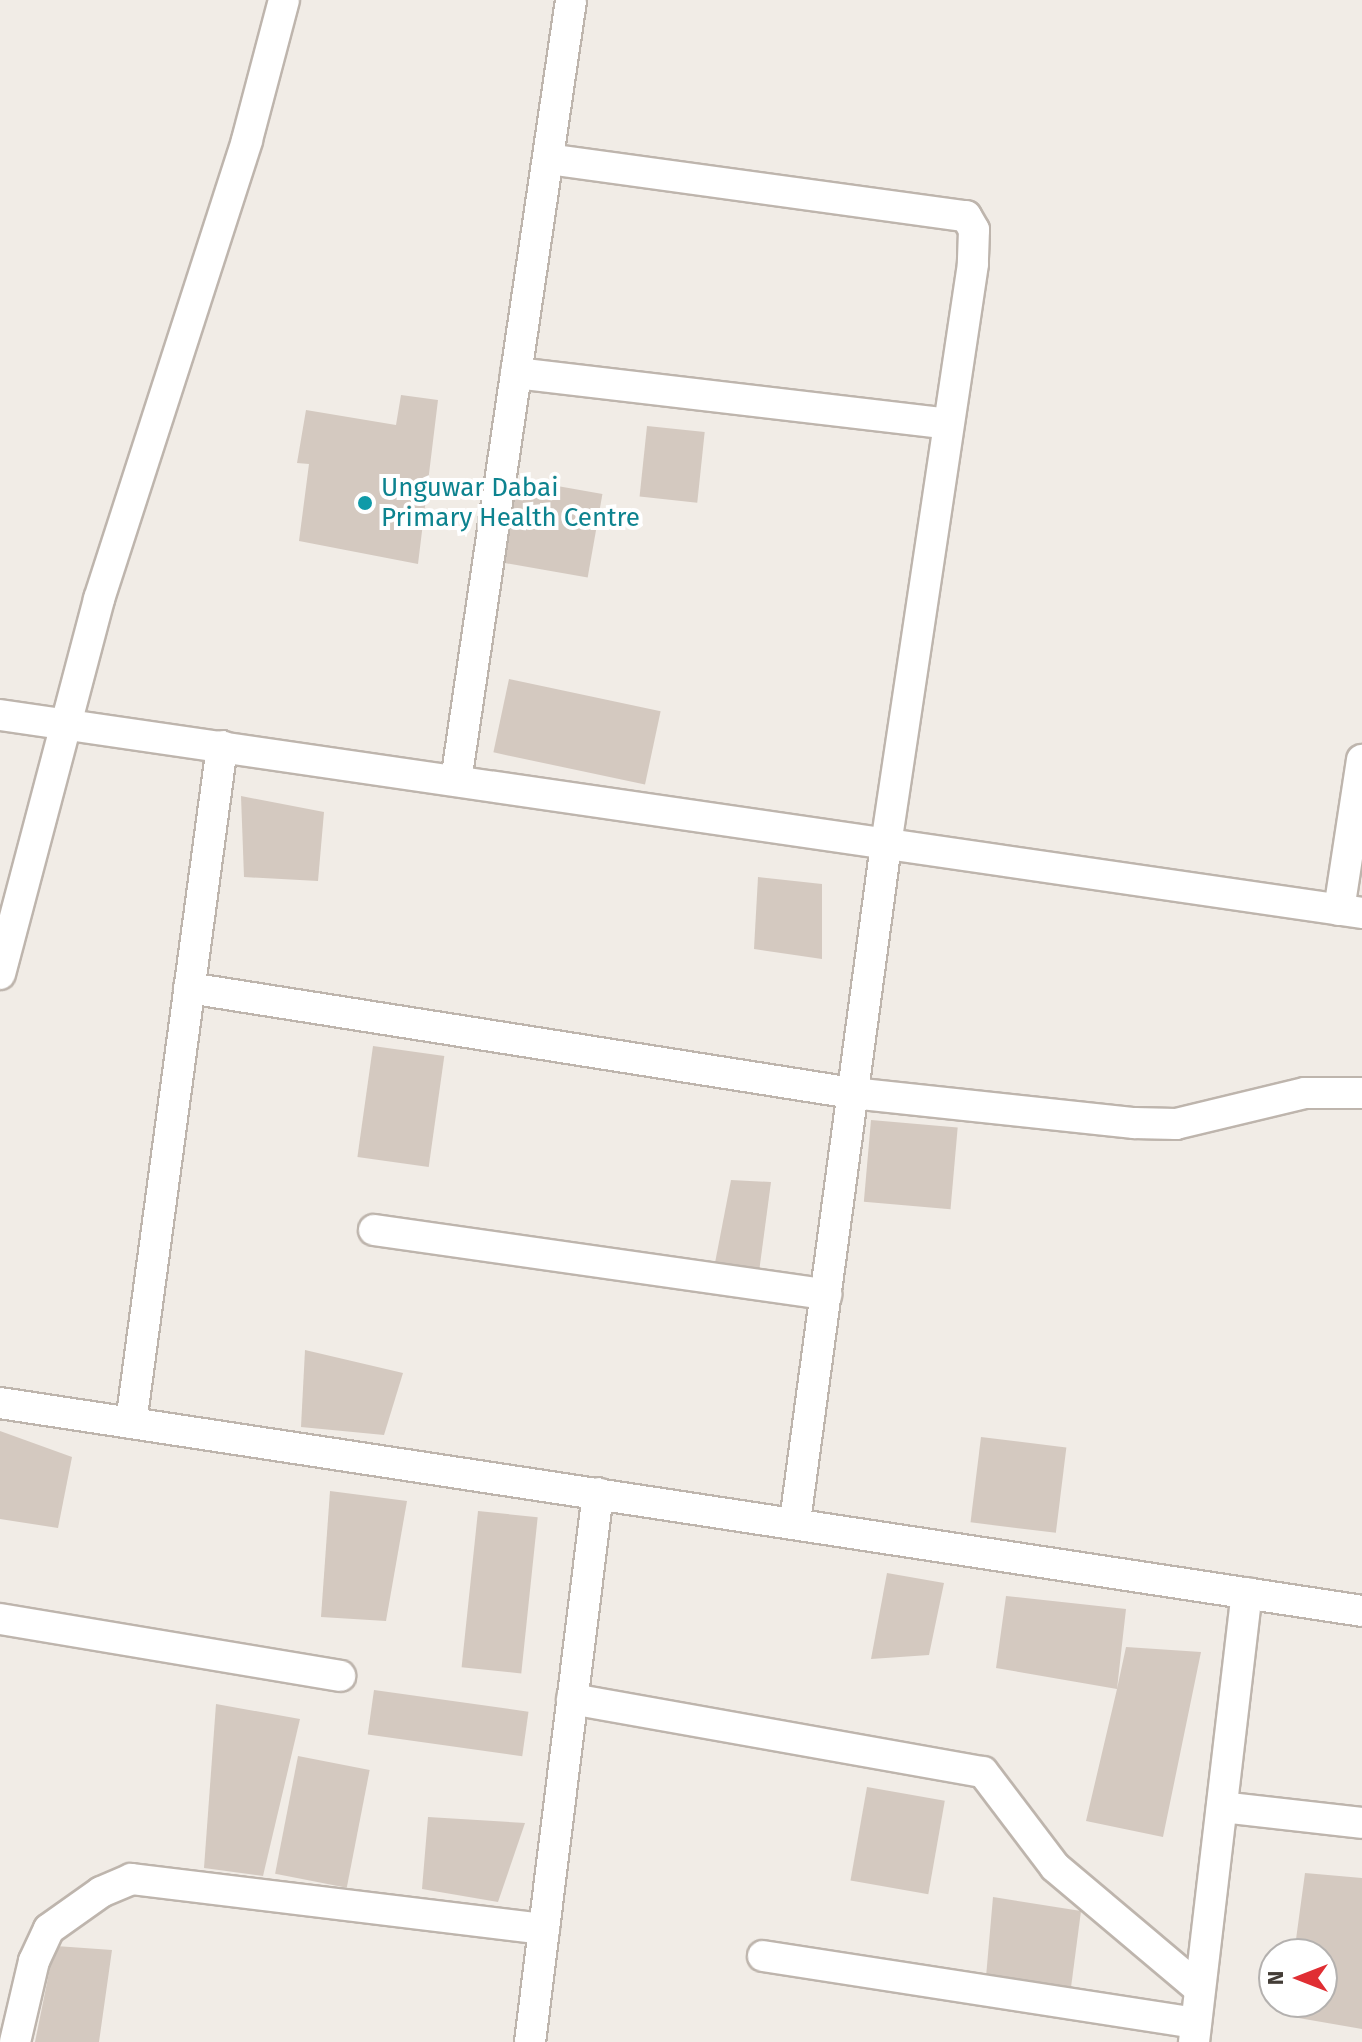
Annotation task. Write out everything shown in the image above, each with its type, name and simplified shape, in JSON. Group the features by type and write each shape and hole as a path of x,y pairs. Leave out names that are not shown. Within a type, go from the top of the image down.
{"street":[{"path":"0,974 65,723 133,489 247,140 284,0"},
{"path":"456,781 571,0"},
{"path":"548,159 966,216 974,230 973,264 886,845 795,1522"},
{"path":"516,373 947,424"},
{"path":"0,715 1351,912 1362,760"},
{"path":"131,1423 222,746"},
{"path":"189,988 852,1093 1176,1124 1305,1093 1362,1093"},
{"path":"374,1230 826,1294"},
{"path":"0,1403 1362,1611"},
{"path":"530,2042 598,1493"},
{"path":"763,1956 1195,2033 1247,1593"},
{"path":"0,1619 340,1676"},
{"path":"572,1699 983,1772 1055,1867 1200,1989"},
{"path":"1222,1807 1362,1823"},
{"path":"15,2042 34,1961 49,1929 101,1892 131,1879 544,1929"}],"building":[{"name":"Unguwar Dabai Primary Health Centre","path":"401,395 438,400 418,564 299,541 309,464 297,463 306,410 396,425"},
{"path":"647,426 705,432 697,503 640,497"},
{"path":"501,476 602,494 588,578 486,560"},
{"path":"509,679 661,711 645,785 493,752"},
{"path":"241,796 324,812 318,881 244,877"},
{"path":"758,877 822,884 822,959 754,949"},
{"path":"373,1046 444,1056 429,1167 357,1157"},
{"path":"871,1120 958,1128 951,1209 864,1202"},
{"path":"731,1180 771,1182 759,1272 714,1268"},
{"path":"305,1350 403,1373 384,1435 301,1427"},
{"path":"0,1431 72,1457 58,1528 0,1519"},
{"path":"981,1437 1066,1447 1056,1533 971,1522"},
{"path":"330,1491 407,1501 386,1621 321,1617"},
{"path":"478,1511 538,1517 521,1673 462,1667"},
{"path":"887,1573 944,1583 929,1655 871,1659"},
{"path":"1006,1596 1126,1609 1117,1689 996,1668"},
{"path":"1126,1647 1201,1652 1163,1837 1086,1821"},
{"path":"374,1690 528,1712 522,1756 368,1735"},
{"path":"216,1704 300,1719 263,1876 204,1868"},
{"path":"298,1756 370,1770 347,1888 275,1874"},
{"path":"867,1787 945,1801 928,1894 851,1881"},
{"path":"428,1817 525,1823 498,1902 422,1889"},
{"path":"1305,1873 1362,1878 1362,2029 1299,2018 1338,2018 1338,1938 1296,1938"},
{"path":"993,1897 1081,1911 1070,1995 986,1977"},
{"path":"42,1945 112,1950 99,2042 35,2042 53,1953"}],"place":[{"name":"Unguwar Dabai Primary Health Centre","path":"365,503"}]}
